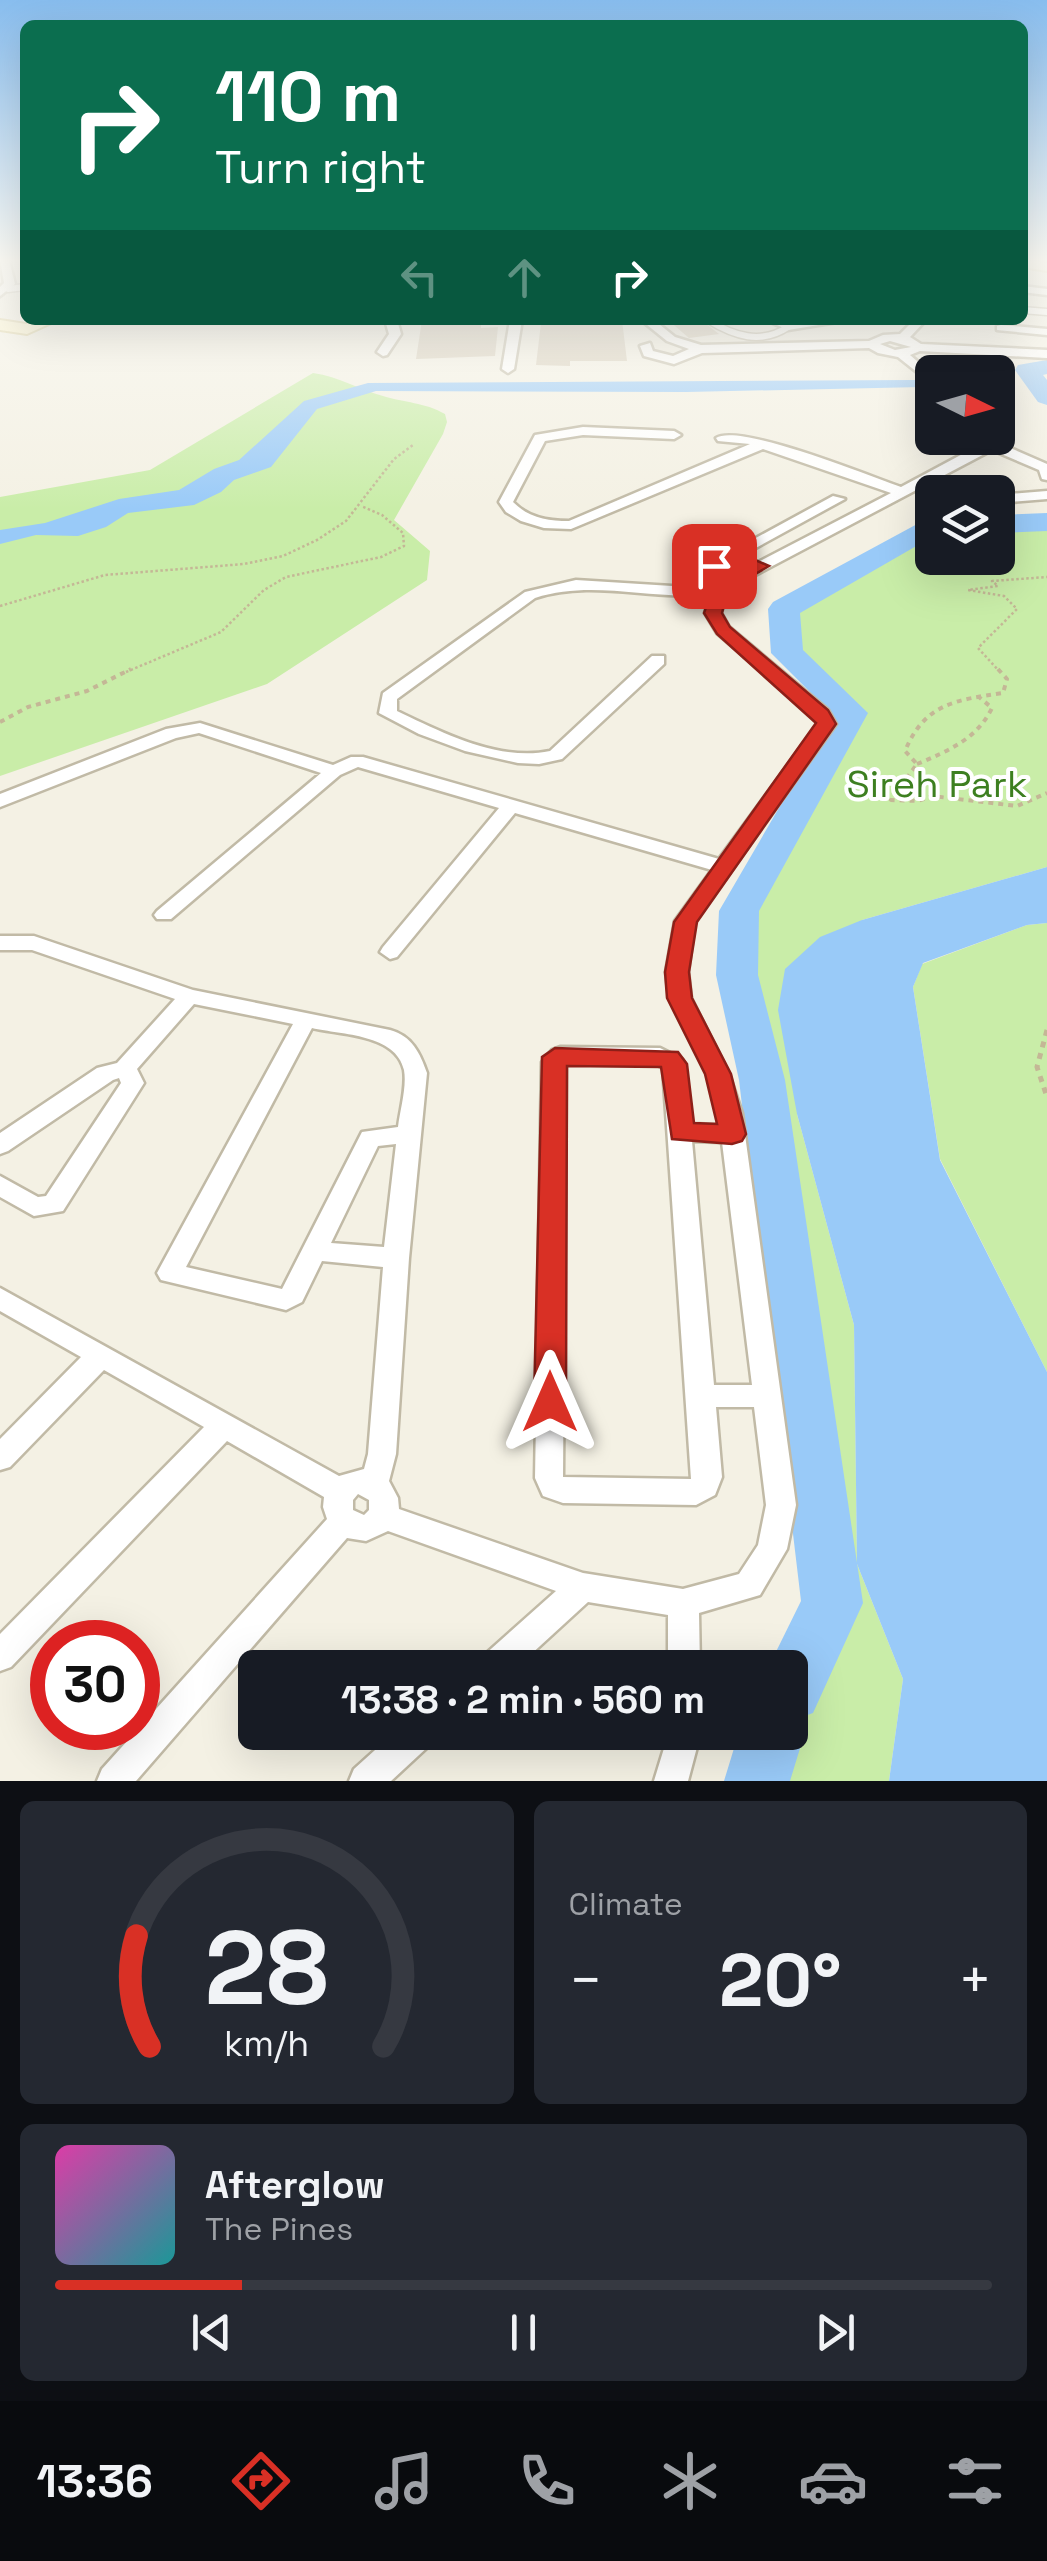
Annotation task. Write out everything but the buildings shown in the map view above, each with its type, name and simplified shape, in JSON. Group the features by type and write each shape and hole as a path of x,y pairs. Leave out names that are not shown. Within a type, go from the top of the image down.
{"street":[{"path":"383,352 389,343"},
{"path":"508,369 512,343"},
{"path":"684,343 700,349"},
{"path":"646,346 648,354 666,359 700,349 847,343"},
{"path":"876,343 881,351 902,354 918,347 1047,354"},
{"path":"912,343 918,347"},
{"path":"902,354 915,365"},
{"path":"674,435 582,431 540,438 506,502 508,508 515,514 554,526 572,526 762,444"},
{"path":"723,438 762,444 915,491"},
{"path":"1015,452 1044,468 1047,476"},
{"path":"658,660 556,755 540,762 513,759 388,713 388,697 530,595 548,587 576,584 695,593 720,588 968,455"},
{"path":"1015,498 1047,495"},
{"path":"694,576 838,499"},
{"path":"814,512 843,523"},
{"path":"733,555 761,566"},
{"path":"383,1516 583,1587 683,1603 749,1585 772,1549 782,1505 732,1134 718,1074 680,998 677,972 686,922 826,724 822,714 723,630 713,613 720,588"},
{"path":"0,800 172,732 200,728 334,771"},
{"path":"164,915 334,771 357,761 724,867"},
{"path":"390,952 511,806"},
{"path":"0,942 34,943 189,996 390,1037 408,1052 416,1073 396,1258 382,1454 374,1485"},
{"path":"0,1145 105,1074 125,1068 189,996"},
{"path":"306,1020 170,1273 286,1300 293,1295 316,1251 370,1138 409,1136"},
{"path":"555,1057 669,1058 674,1064 682,1132 708,1477 705,1486 696,1492 553,1487 549,1478 555,1057"},
{"path":"0,1185 34,1207 54,1204 132,1082 125,1068"},
{"path":"682,1132 732,1134"},
{"path":"316,1251 396,1258"},
{"path":"0,1298 224,1425 342,1507 356,1528 372,1525 383,1516 387,1504 384,1492 362,1483 342,1507 114,1781"},
{"path":"0,1458 102,1356"},
{"path":"702,1396 767,1396"},
{"path":"0,1656 224,1425"},
{"path":"513,1650 583,1587"},
{"path":"683,1603 684,1650"},
{"path":"366,1781 400,1750"},
{"path":"672,1781 680,1750"}],"path":[{"path":"0,606 78,580 140,570 255,562 300,550 340,525 361,506 382,470 413,445"},
{"path":"0,722 28,707 87,691 167,652 220,632 264,590 286,577 380,557 404,546 403,533 382,515 361,506"},
{"path":"917,764 905,751 912,729 931,710 1002,693 1007,680 978,648 1016,609 1004,596 968,590 998,586 992,582 1047,577"},
{"path":"978,697 992,708 986,725 946,752 917,764 891,800 918,801 932,796 1017,806 1047,793"},
{"path":"1047,1030 1037,1067 1047,1097"}],"green space":[{"path":"313,373 445,414 443,434 394,520 430,551 427,580 267,684 0,776 0,497 150,470"},
{"name":"Sireh Park","path":"1047,522 1047,867 862,920 797,1114 854,1325 857,1564 903,1679 889,1781 757,1781 767,1750 808,1750 808,1653 832,1603 762,1080 737,975 739,911 851,713 787,653 784,609 915,534 915,575 1015,575 1015,523"},
{"path":"1047,923 1047,1372 940,1159 913,987 922,964 1027,925"}],"water":[{"path":"915,380 915,387 686,392 376,391 317,409 271,467 234,480 221,492 194,505 128,513 106,527 78,536 36,535 0,544 0,530 45,523 119,499 179,490 214,469 239,460 304,401 368,383"},
{"path":"1047,867 1047,923 1027,925 923,963 913,987 940,1160 1047,1372 1047,1781 889,1781 903,1679 857,1564 854,1325 797,1114 778,1010 785,969 820,937 862,920"}],"waterway":[{"path":"1047,367 1027,370 1047,397"},
{"path":"1015,523 1047,522"},
{"path":"808,1653 832,1603 762,1080 737,975 739,911 851,713 787,653 784,609 915,535"},
{"path":"757,1781 766,1750"}],"route":[{"path":"550,1402 555,1057 669,1058 674,1064 682,1132 732,1134 718,1074 680,998 677,972 686,922 826,724 822,714 723,630 713,613 720,588 761,566 733,555 714,566"}]}
